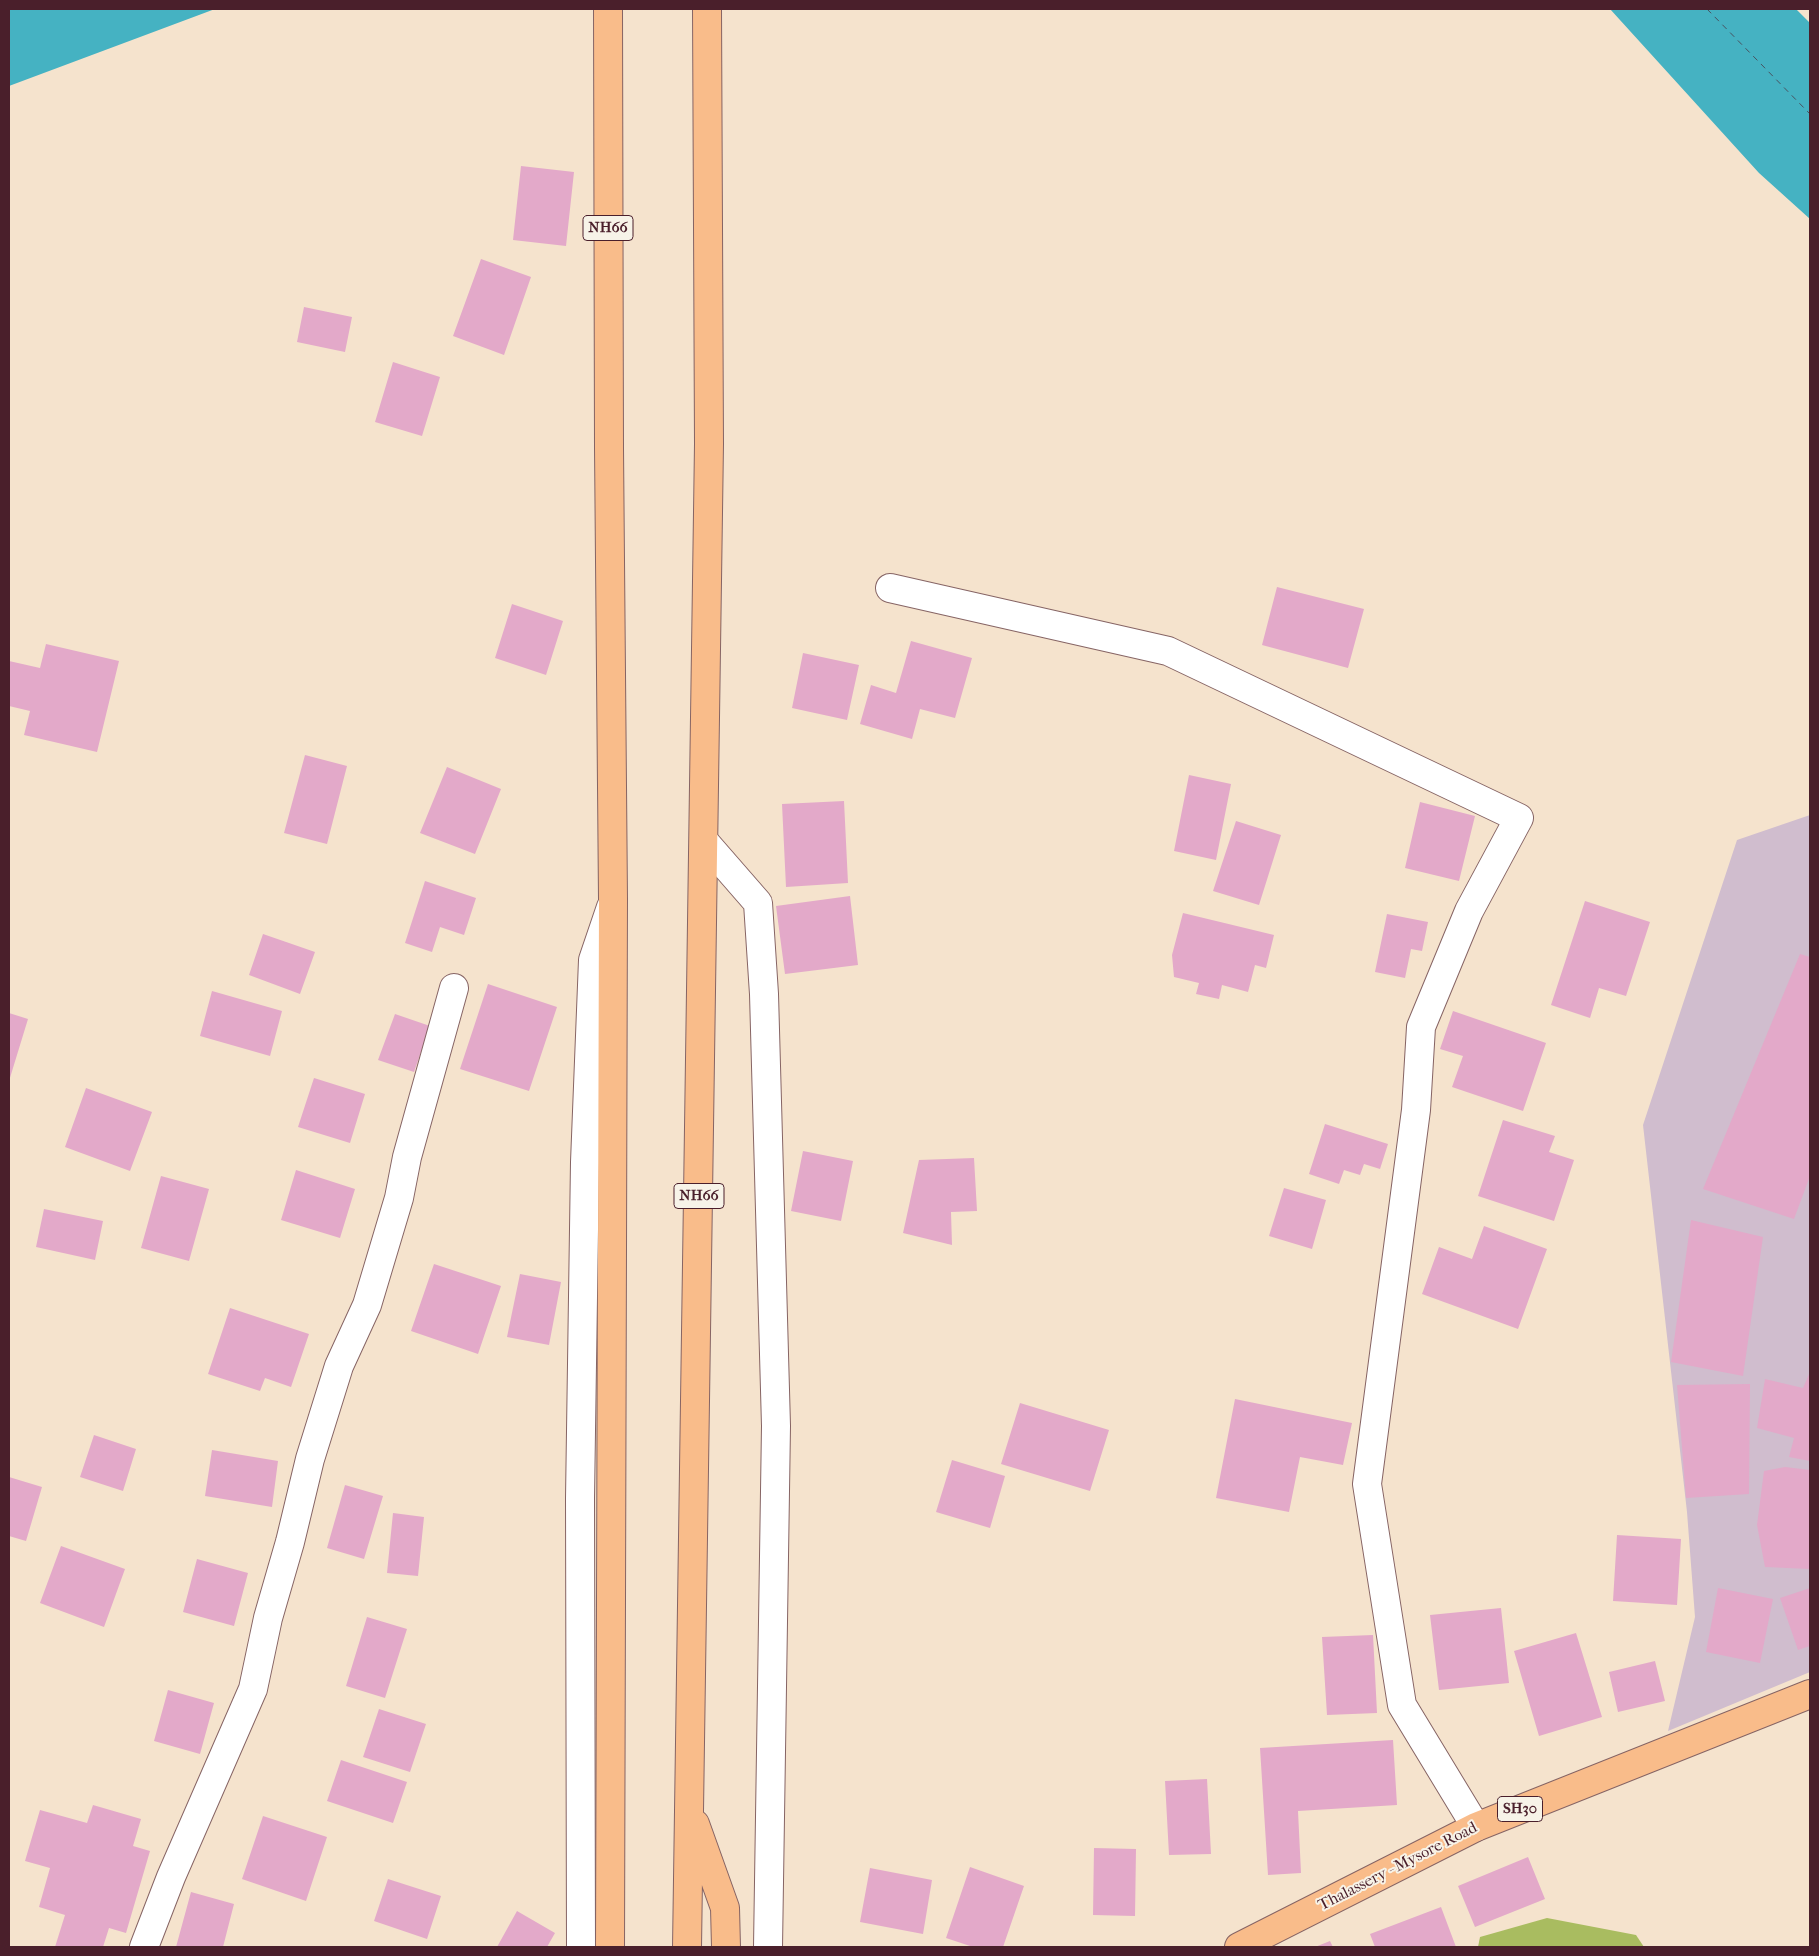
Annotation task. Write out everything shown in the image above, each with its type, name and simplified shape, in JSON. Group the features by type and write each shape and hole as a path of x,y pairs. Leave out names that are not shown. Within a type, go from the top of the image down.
{"main road":[{"name":"NH66","path":"608,9 608,448 614,899 610,1947"},
{"name":"NH66","path":"687,1947 709,444 707,9"},
{"name":"Thalassery - Mysore Road","path":"1239,1947 1476,1827 1810,1694"},
{"path":"689,1808 725,1908 726,1947"}],"street":[{"path":"890,588 1168,651 1519,818 1469,910 1420,1027 1416,1110 1367,1484 1402,1705 1476,1827"},
{"path":"704,841 758,904 764,994 768,1208 776,1426 768,1947"},
{"path":"581,1947 580,1498 585,1162 593,960 614,899"},
{"path":"144,1947 171,1877 253,1690 268,1618 290,1542 310,1459 339,1366 370,1296 399,1198 407,1157 454,988"}],"shaded area":[{"path":"1810,815 1810,1672 1668,1731 1695,1617 1687,1512 1643,1125 1737,840"}],"green space":[{"path":"1547,1918 1636,1935 1644,1947 1478,1947 1480,1937"}],"water":[{"path":"9,9 215,9 9,86"},
{"path":"1610,9 1796,9 1810,23 1810,219 1759,173"}],"building":[{"path":"521,166 574,172 566,246 513,240"},
{"path":"481,259 531,277 504,355 453,336"},
{"path":"304,307 352,317 345,352 297,342"},
{"path":"393,362 440,377 422,436 375,422"},
{"path":"1277,587 1364,609 1348,668 1262,645"},
{"path":"512,604 563,621 546,675 495,658"},
{"path":"911,641 972,658 955,718 920,709 912,739 860,724 871,685 896,693"},
{"path":"46,644 119,661 97,752 24,735 30,711 9,706 9,661 40,668"},
{"path":"803,653 859,665 847,720 792,708"},
{"path":"305,755 347,766 327,844 284,833"},
{"path":"447,767 501,789 475,854 420,833"},
{"path":"1189,775 1231,784 1216,860 1174,851"},
{"path":"844,801 848,883 786,887 782,804"},
{"path":"1420,802 1475,816 1459,881 1405,868"},
{"path":"1236,821 1281,835 1259,905 1213,891"},
{"path":"425,881 476,898 464,935 440,927 432,952 405,943"},
{"path":"850,896 858,965 785,974 776,906"},
{"path":"1585,901 1650,922 1626,996 1599,988 1590,1018 1551,1005"},
{"path":"1183,913 1274,935 1266,968 1255,965 1248,992 1222,985 1219,999 1196,994 1199,983 1174,977 1172,955"},
{"path":"1387,914 1428,922 1422,951 1411,949 1405,978 1375,972"},
{"path":"263,934 315,952 300,994 249,975"},
{"path":"1800,954 1810,957 1810,1176 1794,1219 1703,1189"},
{"path":"488,984 557,1007 529,1091 460,1069"},
{"path":"212,991 282,1011 270,1056 200,1036"},
{"path":"1453,1011 1546,1043 1523,1111 1452,1087 1463,1056 1440,1049"},
{"path":"9,1013 28,1019 9,1081"},
{"path":"395,1014 430,1026 414,1072 378,1060"},
{"path":"314,1078 365,1094 350,1143 298,1127"},
{"path":"86,1088 152,1112 130,1171 65,1147"},
{"path":"1503,1120 1555,1136 1549,1152 1574,1160 1554,1221 1478,1196"},
{"path":"1325,1124 1388,1144 1380,1169 1364,1164 1360,1175 1344,1170 1339,1184 1309,1174"},
{"path":"803,1151 853,1161 841,1221 791,1211"},
{"path":"974,1158 977,1211 951,1212 952,1245 903,1233 919,1160"},
{"path":"296,1170 355,1189 340,1238 281,1220"},
{"path":"161,1176 209,1189 189,1261 141,1248"},
{"path":"1284,1188 1326,1200 1312,1249 1269,1236"},
{"path":"44,1209 103,1221 95,1260 36,1247"},
{"path":"1691,1220 1763,1237 1743,1376 1671,1362"},
{"path":"1484,1226 1547,1249 1518,1329 1422,1294 1439,1247 1472,1259"},
{"path":"434,1264 501,1286 478,1354 411,1331"},
{"path":"520,1274 561,1282 549,1345 507,1337"},
{"path":"230,1308 309,1334 291,1387 265,1378 260,1391 208,1374"},
{"path":"1810,1372 1810,1461 1789,1457 1794,1438 1757,1428 1765,1379 1803,1388"},
{"path":"1750,1384 1749,1494 1686,1498 1677,1385"},
{"path":"1235,1399 1352,1423 1343,1465 1300,1457 1289,1512 1216,1498"},
{"path":"1020,1403 1109,1430 1090,1491 1001,1464"},
{"path":"94,1435 136,1449 123,1491 80,1477"},
{"path":"212,1450 278,1461 272,1507 205,1496"},
{"path":"952,1460 1005,1476 990,1528 936,1512"},
{"path":"1785,1467 1810,1470 1810,1569 1765,1567 1757,1525 1764,1471"},
{"path":"9,1477 42,1487 26,1541 9,1536"},
{"path":"345,1485 383,1496 364,1559 327,1548"},
{"path":"393,1513 424,1517 418,1576 387,1573"},
{"path":"1617,1535 1681,1539 1677,1605 1613,1601"},
{"path":"61,1546 125,1569 104,1627 40,1603"},
{"path":"197,1559 248,1573 234,1626 183,1612"},
{"path":"1718,1588 1773,1599 1760,1663 1706,1652"},
{"path":"1810,1588 1810,1646 1798,1650 1780,1598"},
{"path":"1501,1608 1509,1683 1439,1690 1430,1615"},
{"path":"367,1617 407,1629 385,1698 346,1686"},
{"path":"1576,1633 1602,1717 1539,1736 1514,1651"},
{"path":"1373,1635 1377,1713 1327,1715 1322,1637"},
{"path":"1655,1661 1665,1701 1618,1712 1609,1672"},
{"path":"168,1690 214,1703 200,1754 154,1741"},
{"path":"379,1709 426,1724 410,1772 363,1757"},
{"path":"1393,1740 1397,1805 1298,1811 1301,1873 1268,1875 1260,1748"},
{"path":"341,1760 407,1782 393,1823 327,1801"},
{"path":"1207,1779 1211,1854 1169,1855 1165,1781"},
{"path":"93,1805 141,1819 133,1846 150,1851 126,1933 109,1928 103,1947 55,1947 65,1915 39,1907 50,1868 25,1861 40,1810 87,1823"},
{"path":"263,1816 327,1837 306,1901 242,1879"},
{"path":"1094,1848 1136,1849 1135,1916 1093,1915"},
{"path":"1528,1857 1545,1899 1475,1927 1458,1886"},
{"path":"970,1867 1024,1886 1003,1947 973,1947 946,1938"},
{"path":"870,1868 932,1880 923,1934 860,1922"},
{"path":"388,1879 441,1896 427,1939 374,1921"},
{"path":"191,1892 234,1904 223,1947 176,1947"},
{"path":"1441,1907 1456,1947 1375,1947 1370,1934"},
{"path":"517,1911 555,1933 547,1947 497,1947"},
{"path":"1330,1941 1333,1947 1315,1947"}],"ferry route":[{"path":"1707,9 1810,114"}]}
